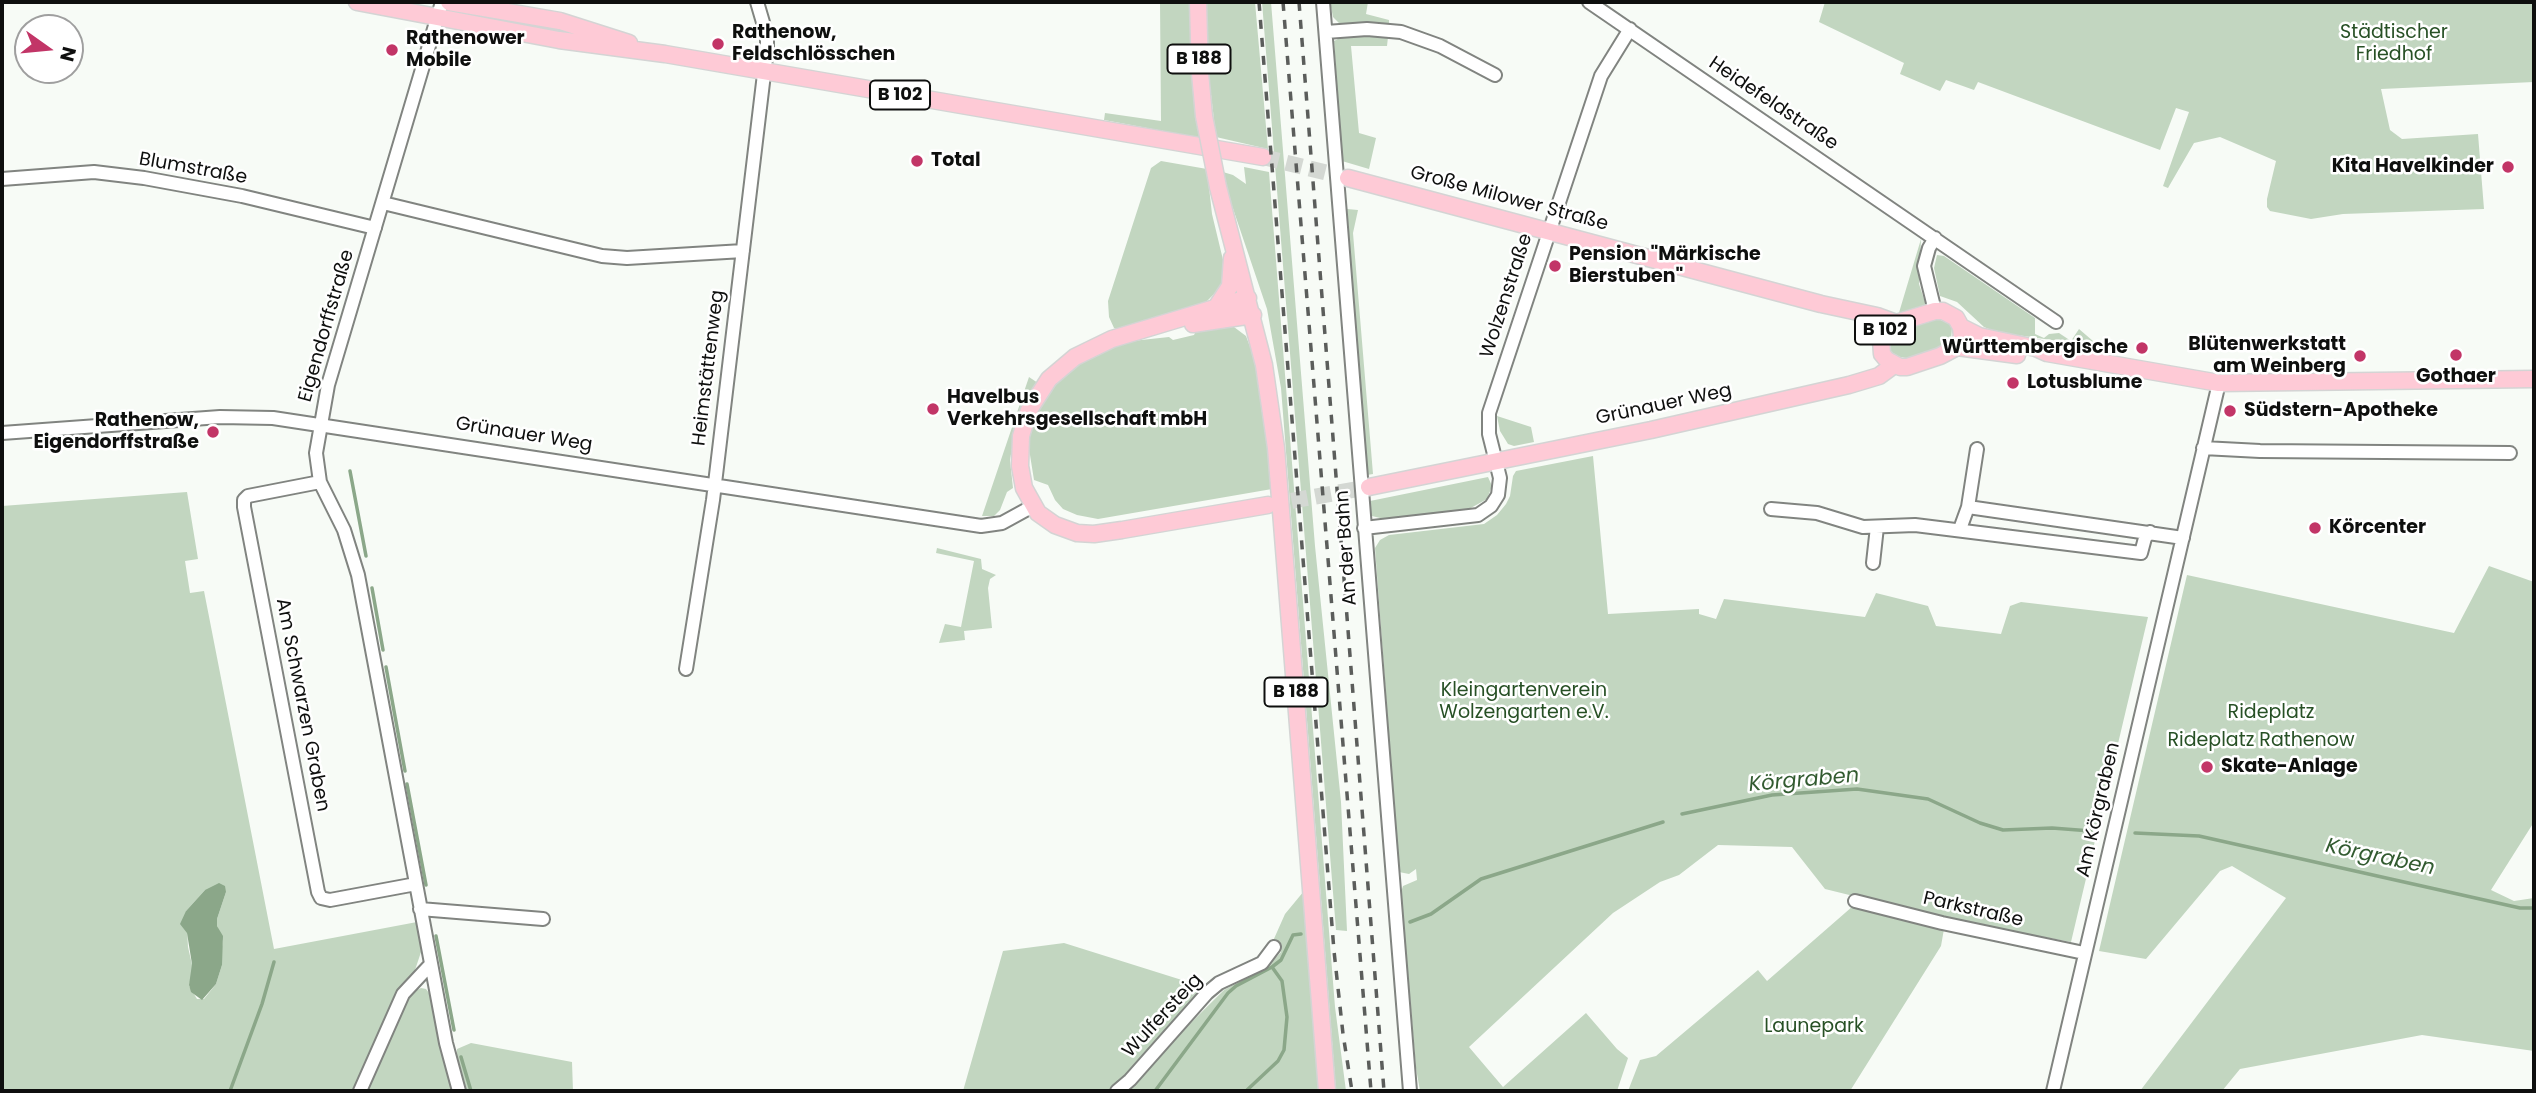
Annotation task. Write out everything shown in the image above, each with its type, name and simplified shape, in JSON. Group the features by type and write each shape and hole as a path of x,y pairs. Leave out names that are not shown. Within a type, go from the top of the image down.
{"main road":[{"name":"B 102","path":"357,2 440,9 559,40 665,54 1263,157"},
{"name":"B 102","path":"449,2 560,21 665,54"},
{"name":"B 188","path":"1198,2 1200,73 1205,116 1218,187 1264,365 1276,448 1327,1091"},
{"name":"Große Milower Straße","path":"1348,178 1896,323"},
{"path":"1217,306 1230,286 1233,245"},
{"path":"1248,298 1128,334 1090,348 1075,357 1049,379 1036,398 1024,423 1020,452 1024,488 1033,506 1046,520 1077,533 1094,534 1268,505"},
{"name":"Große Milower Straße","path":"1821,304 1870,323 1882,335"},
{"name":"B 102","path":"2047,353 2033,356 1957,347 1951,352 1907,367 1888,360 1882,335 1896,323 1935,311 1950,314 1961,327 1986,338 2036,348 2047,353 2219,383 2534,379"},
{"path":"1128,334 1253,315"},
{"path":"1957,347 1962,337 1961,327"},
{"name":"Grünauer Weg","path":"1369,488 1651,430 1839,386 1879,376 1888,360"}],"street":[{"name":"Heimstättenweg","path":"686,669 714,486 765,71 767,36 757,2"},
{"name":"An der Bahn","path":"1323,2 1410,1091"},
{"name":"Heidefeldstraße","path":"1589,2 2056,322"},
{"name":"Eigendorffstraße","path":"440,9 328,385 316,453 320,482 344,530 358,575 441,1017 459,1091"},
{"path":"1326,32 1367,29 1401,32 1440,46 1495,75"},
{"name":"Wolzenstraße","path":"1498,461 1489,434 1488,419 1601,76 1630,29"},
{"name":"Blumstraße","path":"2,179 94,172 144,178 242,196 375,228"},
{"path":"383,203 602,256 627,258 743,251"},
{"path":"1935,239 1929,248 1924,266 1935,311"},
{"name":"Am Körgraben","path":"2053,1091 2219,383"},
{"name":"Grünauer Weg","path":"2,433 248,416 981,526 1002,523 1033,506"},
{"path":"2203,448 2510,453"},
{"path":"1960,529 1968,507 1977,449"},
{"path":"1364,528 1478,515 1492,506 1498,495 1498,461"},
{"name":"Am Schwarzen Graben","path":"320,482 248,496 244,500 318,892 322,899 330,900 416,884"},
{"path":"1968,507 2183,538"},
{"path":"1771,509 1817,513 1863,527 1915,525 1960,529 2141,553 2145,538 2150,532"},
{"path":"1873,564 1877,527"},
{"name":"Parkstraße","path":"1855,901 1942,923 2084,953"},
{"path":"420,909 543,919"},
{"name":"Wulfersteig","path":"1117,1091 1130,1080 1207,993 1219,984 1262,963 1273,947"},
{"path":"360,1091 403,995 431,964"}],"green space":[{"path":"1160,2 1191,2 1191,55 1201,138 1104,120 1105,113 1161,121"},
{"path":"1206,2 1255,2 1268,149 1216,137 1206,52"},
{"path":"1262,2 1271,2 1315,546 1341,802 1347,931 1336,930"},
{"path":"1330,2 1368,2 1366,14 1389,20 1389,23 1339,23 1333,17"},
{"name":"Städtischer Friedhof","path":"1825,2 2534,2 2534,82 2381,89 2390,130 2402,139 2478,134 2484,209 2343,214 2311,219 2270,211 2267,199 2276,161 2220,137 2194,143 2168,188 2163,186 2189,112 2176,108 2160,150 1978,82 1974,90 1946,80 1940,91 1900,74 1904,63 1819,22"},
{"path":"1346,35 1388,37 1387,46 1351,46 1359,133 1376,138 1369,169 1342,161 1334,41"},
{"path":"1161,161 1207,169 1212,214 1224,264 1222,282 1203,305 1117,329 1109,317 1108,301 1151,168"},
{"path":"1244,167 1269,172 1335,1007 1346,1091 1336,1091 1281,388 1267,309 1223,172 1246,184"},
{"path":"1347,209 1358,210 1353,233 1373,474 1367,475"},
{"path":"1921,239 1919,284 1926,305 1917,312 1898,316"},
{"path":"1937,255 1944,256 2035,318 2035,334 2044,338 2049,334 2059,333 2071,341 2079,329 2100,347 1996,332 1984,327 1957,302 1940,296 1934,268"},
{"path":"1938,319 1950,324 1952,328 1951,340 1946,345 1906,358 1891,352 1890,338 1895,332"},
{"path":"1226,325 1234,327 1246,336 1255,360 1272,489 1098,519 1063,509 1048,485 1034,480 1029,439 1033,421 1055,383 1067,371 1098,351 1132,341 1169,337 1173,340 1194,335 1197,329"},
{"path":"1029,377 1038,383 1013,442 1010,460 1013,488 1007,492 1000,510 994,516 982,516"},
{"path":"1497,416 1531,427 1534,442 1514,446 1508,444 1500,431"},
{"name":"Kleingartenverein Wolzengarten e.V.","path":"1593,456 1608,614 1699,609 1699,614 1716,619 1724,599 1865,617 1876,593 1928,606 1936,626 2001,634 2010,606 2021,602 2148,617 2071,942 1951,920 1825,889 1792,847 1718,845 1679,875 1660,882 1613,913 1469,1047 1503,1087 1586,1013 1628,1058 1617,1091 1420,1091 1401,892 1403,886 1417,880 1416,869 1409,874 1399,872 1375,548 1380,540 1389,535 1484,524 1506,504 1516,471"},
{"path":"1488,477 1492,486 1487,499 1469,509 1388,520 1372,516 1369,511 1370,501"},
{"path":"187,492 198,559 185,561 190,593 204,591 274,949 417,922 422,949 415,970 354,1091 2,1091 2,506","holes":["205,890 226,892 217,919 223,941 222,965 216,984 204,999 197,999 189,986 193,969 188,947 186,911"]},
{"path":"937,548 981,559 982,569 996,575 990,579 988,588 992,628 964,631 965,640 939,643 945,624 961,627 974,561 936,553"},
{"path":"2489,566 2534,582 2534,822 2491,890 2514,901 2534,898 2534,1051 2422,1035 2240,1069 2222,1091 2140,1091 2286,898 2232,866 2220,871 2146,959 2099,951 2187,575 2454,633"},
{"path":"1304,891 1320,1091 1122,1091 1224,990 1268,966 1281,952 1273,941 1285,914"},
{"name":"Launepark","path":"1853,906 1944,929 1941,946 1850,1091 1628,1091 1640,1060 1656,1056 1758,970 1767,981"},
{"path":"1064,943 1201,986 1191,1003 1129,1075 1111,1091 963,1091 1003,951"},
{"path":"421,988 429,993 441,1052 453,1091 366,1091 401,1009 413,992"},
{"path":"471,1043 572,1062 573,1091 466,1091 456,1058 457,1049"}],"shaded area":[{"path":"219,883 225,886 226,892 217,919 217,926 223,936 222,965 216,984 202,1000 191,992 189,985 192,964 187,933 180,924 186,911 205,890"}],"waterway":[{"path":"350,471 366,556"},
{"path":"372,588 383,650"},
{"path":"386,667 405,771"},
{"path":"407,784 426,885"},
{"name":"Körgraben","path":"1682,814 1772,795 1857,789 1928,799 1980,823 2003,830 2052,828 2091,831"},
{"name":"Körgraben","path":"1410,922 1431,914 1481,879 1663,822"},
{"name":"Körgraben","path":"2135,833 2199,836 2520,908 2534,908"},
{"name":"Körgraben","path":"1246,1091 1278,1061 1284,1050 1287,1017 1282,981 1272,967 1281,960 1293,935 1301,934"},
{"path":"436,936 454,1030"},
{"path":"230,1091 262,1004 274,962"},
{"path":"1155,1091 1228,993 1272,967"},
{"path":"461,1057 471,1091"}],"tunnel":[{"path":"1263,157 1348,178"},
{"path":"1268,505 1369,487"}],"railway":[{"path":"1259,2 1334,951 1352,1091"},
{"path":"1283,2 1371,1091"},
{"path":"1299,2 1384,1091"}],"place":[{"name":"Rathenow, Feldschlösschen","path":"718,44"},
{"name":"Rathenower Mobile","path":"392,50"},
{"name":"Total","path":"917,161"},
{"name":"Kita Havelkinder","path":"2508,167"},
{"name":"Pension \"Märkische Bierstuben\"","path":"1555,266"},
{"name":"Württembergische","path":"2142,348"},
{"name":"Gothaer","path":"2456,355"},
{"name":"Blütenwerkstatt am Weinberg","path":"2360,356"},
{"name":"Lotusblume","path":"2013,383"},
{"name":"Havelbus Verkehrsgesellschaft mbH","path":"933,409"},
{"name":"Südstern-Apotheke","path":"2230,411"},
{"name":"Rathenow, Eigendorffstraße","path":"213,432"},
{"name":"Körcenter","path":"2315,528"},
{"name":"Skate-Anlage","path":"2207,767"}],"park label":[{"name":"Rideplatz","path":"2271,713"},
{"name":"Rideplatz Rathenow","path":"2261,741"}]}
